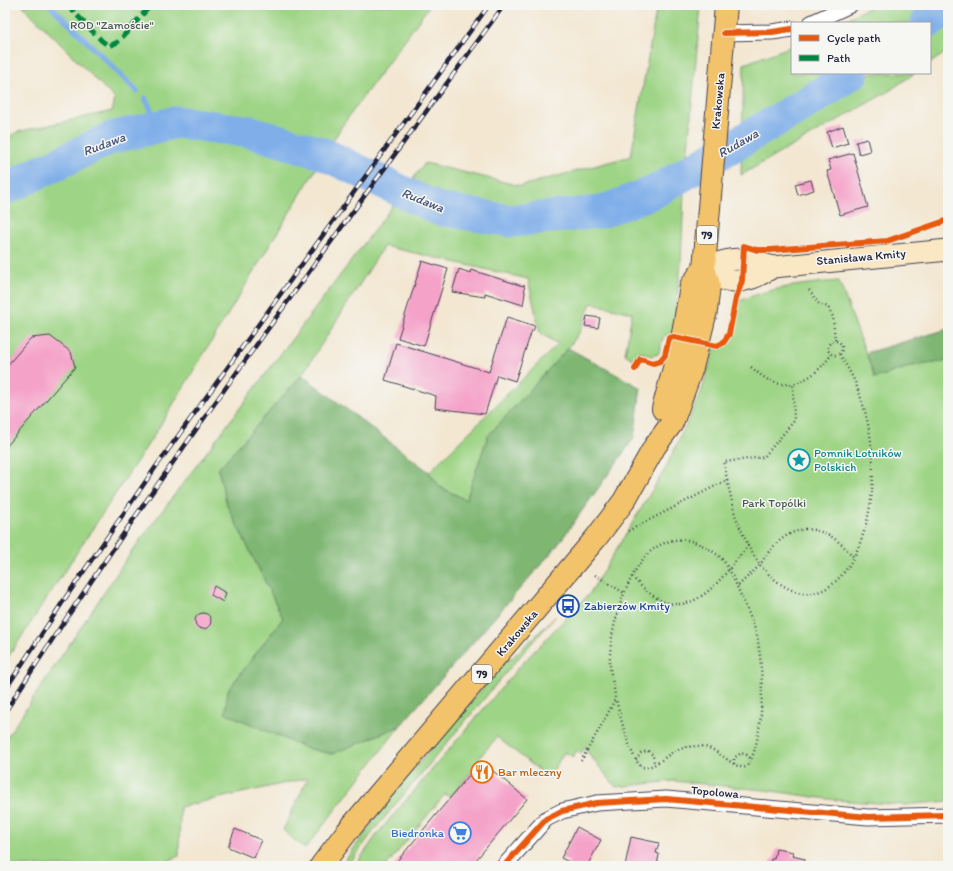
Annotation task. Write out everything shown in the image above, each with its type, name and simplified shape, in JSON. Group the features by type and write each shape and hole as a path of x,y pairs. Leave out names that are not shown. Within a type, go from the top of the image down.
{"main road":[{"name":"Krakowska","path":"321,866 346,833 596,538 624,501 655,446 660,419 682,339 691,286 704,268 726,5"},
{"name":"Stanisława Kmity","path":"704,268 726,280 742,280 756,278 773,266 948,250"}],"street":[{"path":"813,22 850,5"},
{"path":"724,33 791,30"},
{"name":"Topolowa","path":"504,866 546,819 562,811 597,803 666,799 868,817 948,815"}],"path":[{"path":"810,290 819,304 828,308 833,317 835,341"},
{"path":"793,384 794,421 764,456 724,462 735,515 748,546 760,565 772,579 783,586 792,591 810,594 821,591 833,584 849,567 864,538 869,518 873,470 869,428 858,388 840,354 842,350 841,345 835,341"},
{"path":"831,355 828,352 828,345 835,341"},
{"path":"751,367 773,384 793,384 813,376 822,368 831,355 840,354"},
{"path":"622,534 727,480"},
{"path":"737,587 760,565 778,541 790,533 805,529 818,530 832,536 854,557"},
{"path":"679,539 696,542 711,550 720,557 728,568 751,619 760,656 762,703 759,728 751,759 746,767 739,767 734,765 716,750 698,746 675,751 654,765 642,767 636,760 626,736 616,699 610,658 616,623 624,593 645,557 664,543 679,539"},
{"path":"632,577 648,592 660,599 672,603 685,603 705,594 716,584 748,546"},
{"path":"595,575 624,593"},
{"path":"581,761 616,699"},
{"path":"636,760 641,753 648,751 653,754 654,765"},
{"path":"734,765 734,758 738,754 745,753 751,759"}],"green space":[{"name":"ROD \"Zamoście\"","path":"22,5 430,5 342,126 160,426 5,662 5,139 17,132 112,111 115,99"},
{"path":"657,5 701,5 684,191 681,265 673,332 663,338 658,354 652,356 639,352 635,361 625,354 632,313 591,303 580,332 568,348 488,436 466,500 440,487 429,472 558,344 540,333 528,279 384,246 302,375 218,469 227,505 283,618 228,690 226,713 306,748 332,754 400,726 305,849 283,830 308,778 180,807 179,856 157,866 5,866 5,740 132,551 425,163 521,186 631,156"},
{"path":"873,5 948,5 948,51 931,62 931,22 842,22"},
{"path":"791,46 791,74 914,74 889,91 741,175 744,64"},
{"name":"Park Topólki","path":"839,281 875,378 912,366 948,361 948,801 904,805 836,800 764,790 673,781 616,787 584,748 581,754 576,751 573,757 564,752 549,778 497,737 478,759 481,761 450,797 445,794 386,866 355,866 378,833 520,666 590,593 665,469 701,393 714,349 721,348 731,339 736,323 739,301 776,289 813,283"},
{"path":"948,329 948,361 912,366 875,378 866,353"},
{"path":"568,348 641,388 634,438 557,546 400,726 332,754 306,748 225,713 228,690 283,618 227,505 218,469 302,375 429,472 440,487 466,500 488,436"},
{"path":"556,616 514,663 375,829 348,866 341,866 394,793 505,662 512,658"}],"building":[{"path":"843,126 848,143 832,148 827,132"},
{"path":"867,139 870,151 859,154 856,142"},
{"path":"853,153 868,207 840,215 827,171 831,170 828,160"},
{"path":"811,180 814,190 798,195 795,184"},
{"path":"422,261 448,269 424,346 398,338"},
{"path":"459,269 470,273 471,270 523,286 524,284 525,293 523,305 485,293 485,297 452,292"},
{"path":"587,316 600,318 598,328 585,326"},
{"path":"507,317 535,326 533,331 532,330 515,381 497,375 485,414 435,408 436,396 385,380 396,343 489,372"},
{"path":"50,336 71,352 75,367 5,448 5,368 31,338"},
{"path":"214,586 226,593 223,602 211,595"},
{"path":"203,613 210,618 211,621 206,628 203,629 196,624 195,621 200,614"},
{"name":"Biedronka","path":"481,761 527,799 471,866 393,866"},
{"path":"577,827 601,840 587,866 567,866 569,862 561,858"},
{"path":"235,829 261,840 254,858 228,847"},
{"path":"631,837 659,843 656,853 659,854 657,866 625,866"},
{"path":"776,849 793,852 792,856 805,859 804,866 770,866 771,859 774,859"}],"waterway":[{"path":"50,5 137,91"},
{"name":"Rudawa","path":"928,22 948,9"},
{"name":"Rudawa","path":"5,189 111,138 177,122 251,132 324,154 438,209 511,221 601,212 654,192 813,99 850,74"},
{"path":"145,98 159,125"}],"railway":[{"path":"5,690 66,597 155,468 489,5"},
{"path":"5,712 64,621 249,355 504,5"}],"marked path":[{"path":"67,5 102,41 109,46 118,42 151,5"}],"cycle path":[{"path":"724,33 772,32 791,29"},
{"path":"635,369 640,359 653,363 660,361 665,355 669,338 674,337 717,346 723,343 729,334 736,298 742,281 744,246 757,250 770,250 887,241 948,220"},
{"path":"504,866 546,819 562,811 597,803 666,799 868,817 948,815"}],"place":[{"name":"Pomnik Lotników Polskich","path":"799,460"},
{"name":"Zabierzów Kmity","path":"568,606"},
{"name":"Bar mleczny","path":"482,772"},
{"name":"Biedronka","path":"460,833"}]}
